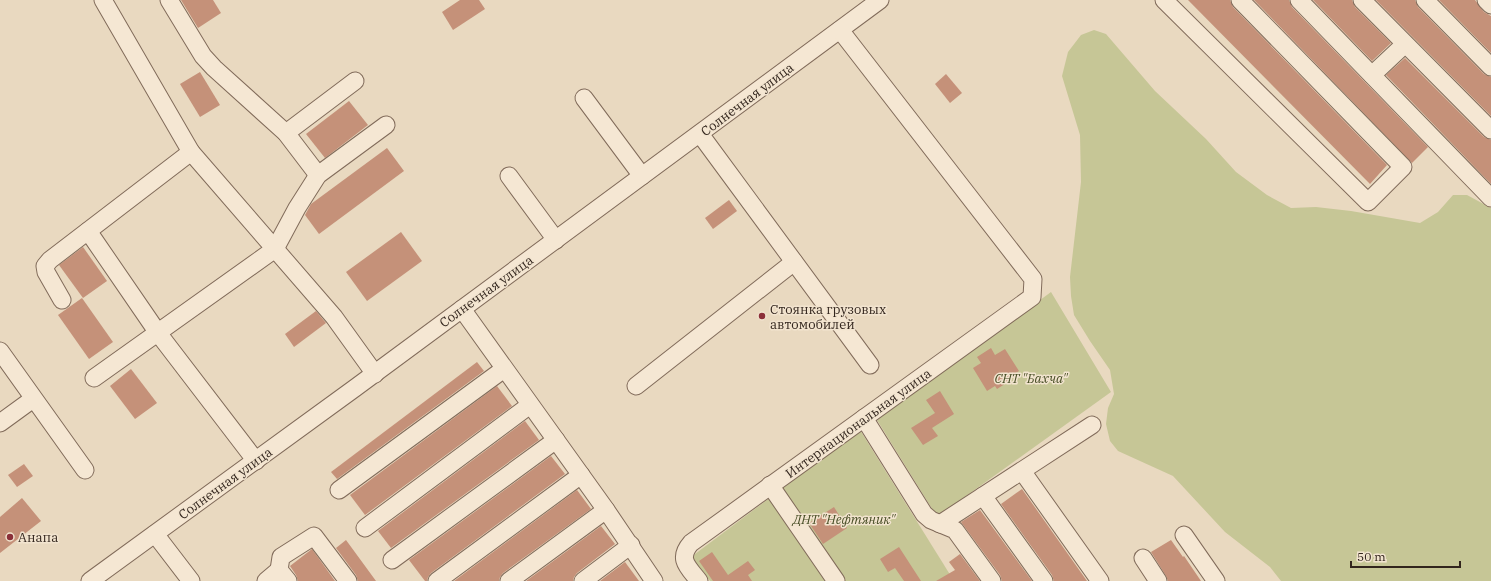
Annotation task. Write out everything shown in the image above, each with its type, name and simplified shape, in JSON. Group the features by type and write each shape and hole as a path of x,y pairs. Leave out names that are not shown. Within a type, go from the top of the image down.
{"street":[{"path":"103,0 191,152 334,317 375,374"},
{"path":"169,0 203,56 214,68 286,133 318,175"},
{"name":"Солнечная улица","path":"90,581 375,374 880,0"},
{"path":"1164,0 1368,202 1403,167 1240,0"},
{"path":"1299,0 1491,198"},
{"path":"1362,0 1491,130"},
{"path":"1425,0 1491,67"},
{"path":"1486,0 1491,5"},
{"name":"Интернациональная улица","path":"699,581 687,566 683,557 685,550 691,543 1032,297 1033,280 840,30"},
{"path":"1372,75 1405,44"},
{"path":"286,133 355,82"},
{"path":"584,98 642,176"},
{"path":"94,378 275,249 297,208 318,175 386,125"},
{"path":"700,134 870,365"},
{"path":"62,300 44,266 191,152"},
{"path":"509,176 556,240"},
{"path":"88,231 158,333 256,461"},
{"path":"636,386 794,262"},
{"path":"462,309 631,545 654,581"},
{"path":"0,351 85,470"},
{"path":"339,490 504,368"},
{"path":"0,424 33,398"},
{"path":"365,528 530,405"},
{"path":"864,418 924,514 931,520 955,530 992,581"},
{"path":"940,524 1092,425"},
{"path":"392,560 556,440"},
{"path":"1022,471 1100,581"},
{"path":"437,581 581,475"},
{"path":"770,485 836,581"},
{"path":"983,496 1044,581"},
{"path":"509,581 606,510"},
{"path":"155,534 191,581"},
{"path":"1184,535 1216,581"},
{"path":"266,581 284,575 281,557 314,536 348,581"},
{"path":"583,581 631,545"},
{"path":"1143,558 1158,581"}],"green space":[{"path":"1094,30 1106,34 1155,91 1206,139 1236,172 1267,195 1291,208 1316,207 1351,211 1420,223 1438,212 1453,195 1467,195 1491,208 1491,581 1281,581 1270,567 1225,532 1173,476 1118,451 1110,441 1106,424 1108,408 1114,394 1110,370 1074,315 1071,296 1070,277 1081,182 1080,135 1062,76 1068,52 1081,35"},
{"name":"СНТ \"Бахча\"","path":"1051,292 1111,392 937,517 877,420"},
{"name":"ДНТ \"Нефтяник\"","path":"860,430 954,581 710,581 691,557"}],"building":[{"path":"181,0 213,0 221,13 198,28"},
{"path":"460,0 479,0 485,9 453,30 442,12"},
{"path":"1188,0 1230,0 1233,7 1387,165 1370,184"},
{"path":"1254,0 1289,0 1292,7 1428,147 1412,163"},
{"path":"1313,0 1352,0 1355,7 1391,43 1372,61"},
{"path":"1376,0 1415,0 1418,7 1484,74 1491,77 1491,116"},
{"path":"1439,0 1475,0 1484,12 1491,16 1491,53"},
{"path":"1405,58 1484,137 1491,140 1491,184 1386,75"},
{"path":"200,72 220,105 200,117 180,84"},
{"path":"946,74 962,93 950,103 935,84"},
{"path":"349,101 368,125 325,158 306,134"},
{"path":"387,148 404,171 319,234 305,215 311,204"},
{"path":"729,200 737,211 713,229 705,218"},
{"path":"401,232 422,261 367,301 346,272"},
{"path":"83,247 107,281 83,298 59,265"},
{"path":"82,298 113,342 89,359 58,315"},
{"path":"316,311 326,323 294,347 285,334"},
{"path":"991,348 995,355 1005,349 1019,371 1009,377 1011,380 997,389 995,386 987,391 973,368 981,363 977,357"},
{"path":"477,362 484,371 337,479 331,472"},
{"path":"131,369 157,403 135,419 110,386"},
{"path":"497,386 512,406 365,515 350,495"},
{"path":"940,391 954,414 932,428 938,436 923,445 911,428 935,413 926,400"},
{"path":"525,421 539,440 391,548 378,531"},
{"path":"551,456 565,474 431,573 427,581 425,581 409,560"},
{"path":"24,464 33,476 17,487 8,475"},
{"path":"1022,489 1087,581 1054,581 1052,575 1001,504"},
{"path":"577,490 591,509 503,573 499,581 454,581"},
{"name":"Анапа","path":"22,498 41,521 0,553 0,517"},
{"path":"834,507 847,528 823,544 809,523"},
{"path":"980,510 1032,581 1002,581 1000,575 961,522"},
{"path":"601,526 615,544 577,573 573,581 526,581"},
{"path":"346,540 376,581 358,581 356,575 336,548"},
{"path":"1171,540 1201,581 1168,581 1151,552"},
{"path":"899,547 921,581 904,581 895,568 888,572 880,559"},
{"path":"312,549 335,581 298,581 290,566"},
{"path":"712,552 728,575 748,561 755,570 748,575 752,581 713,581 699,561"},
{"path":"960,554 980,581 936,581 955,570 949,562"},
{"path":"625,562 639,581 600,581"}],"place":[{"name":"Стоянка грузовых автомобилей","path":"762,316"},
{"name":"Анапа","path":"10,537"}]}
